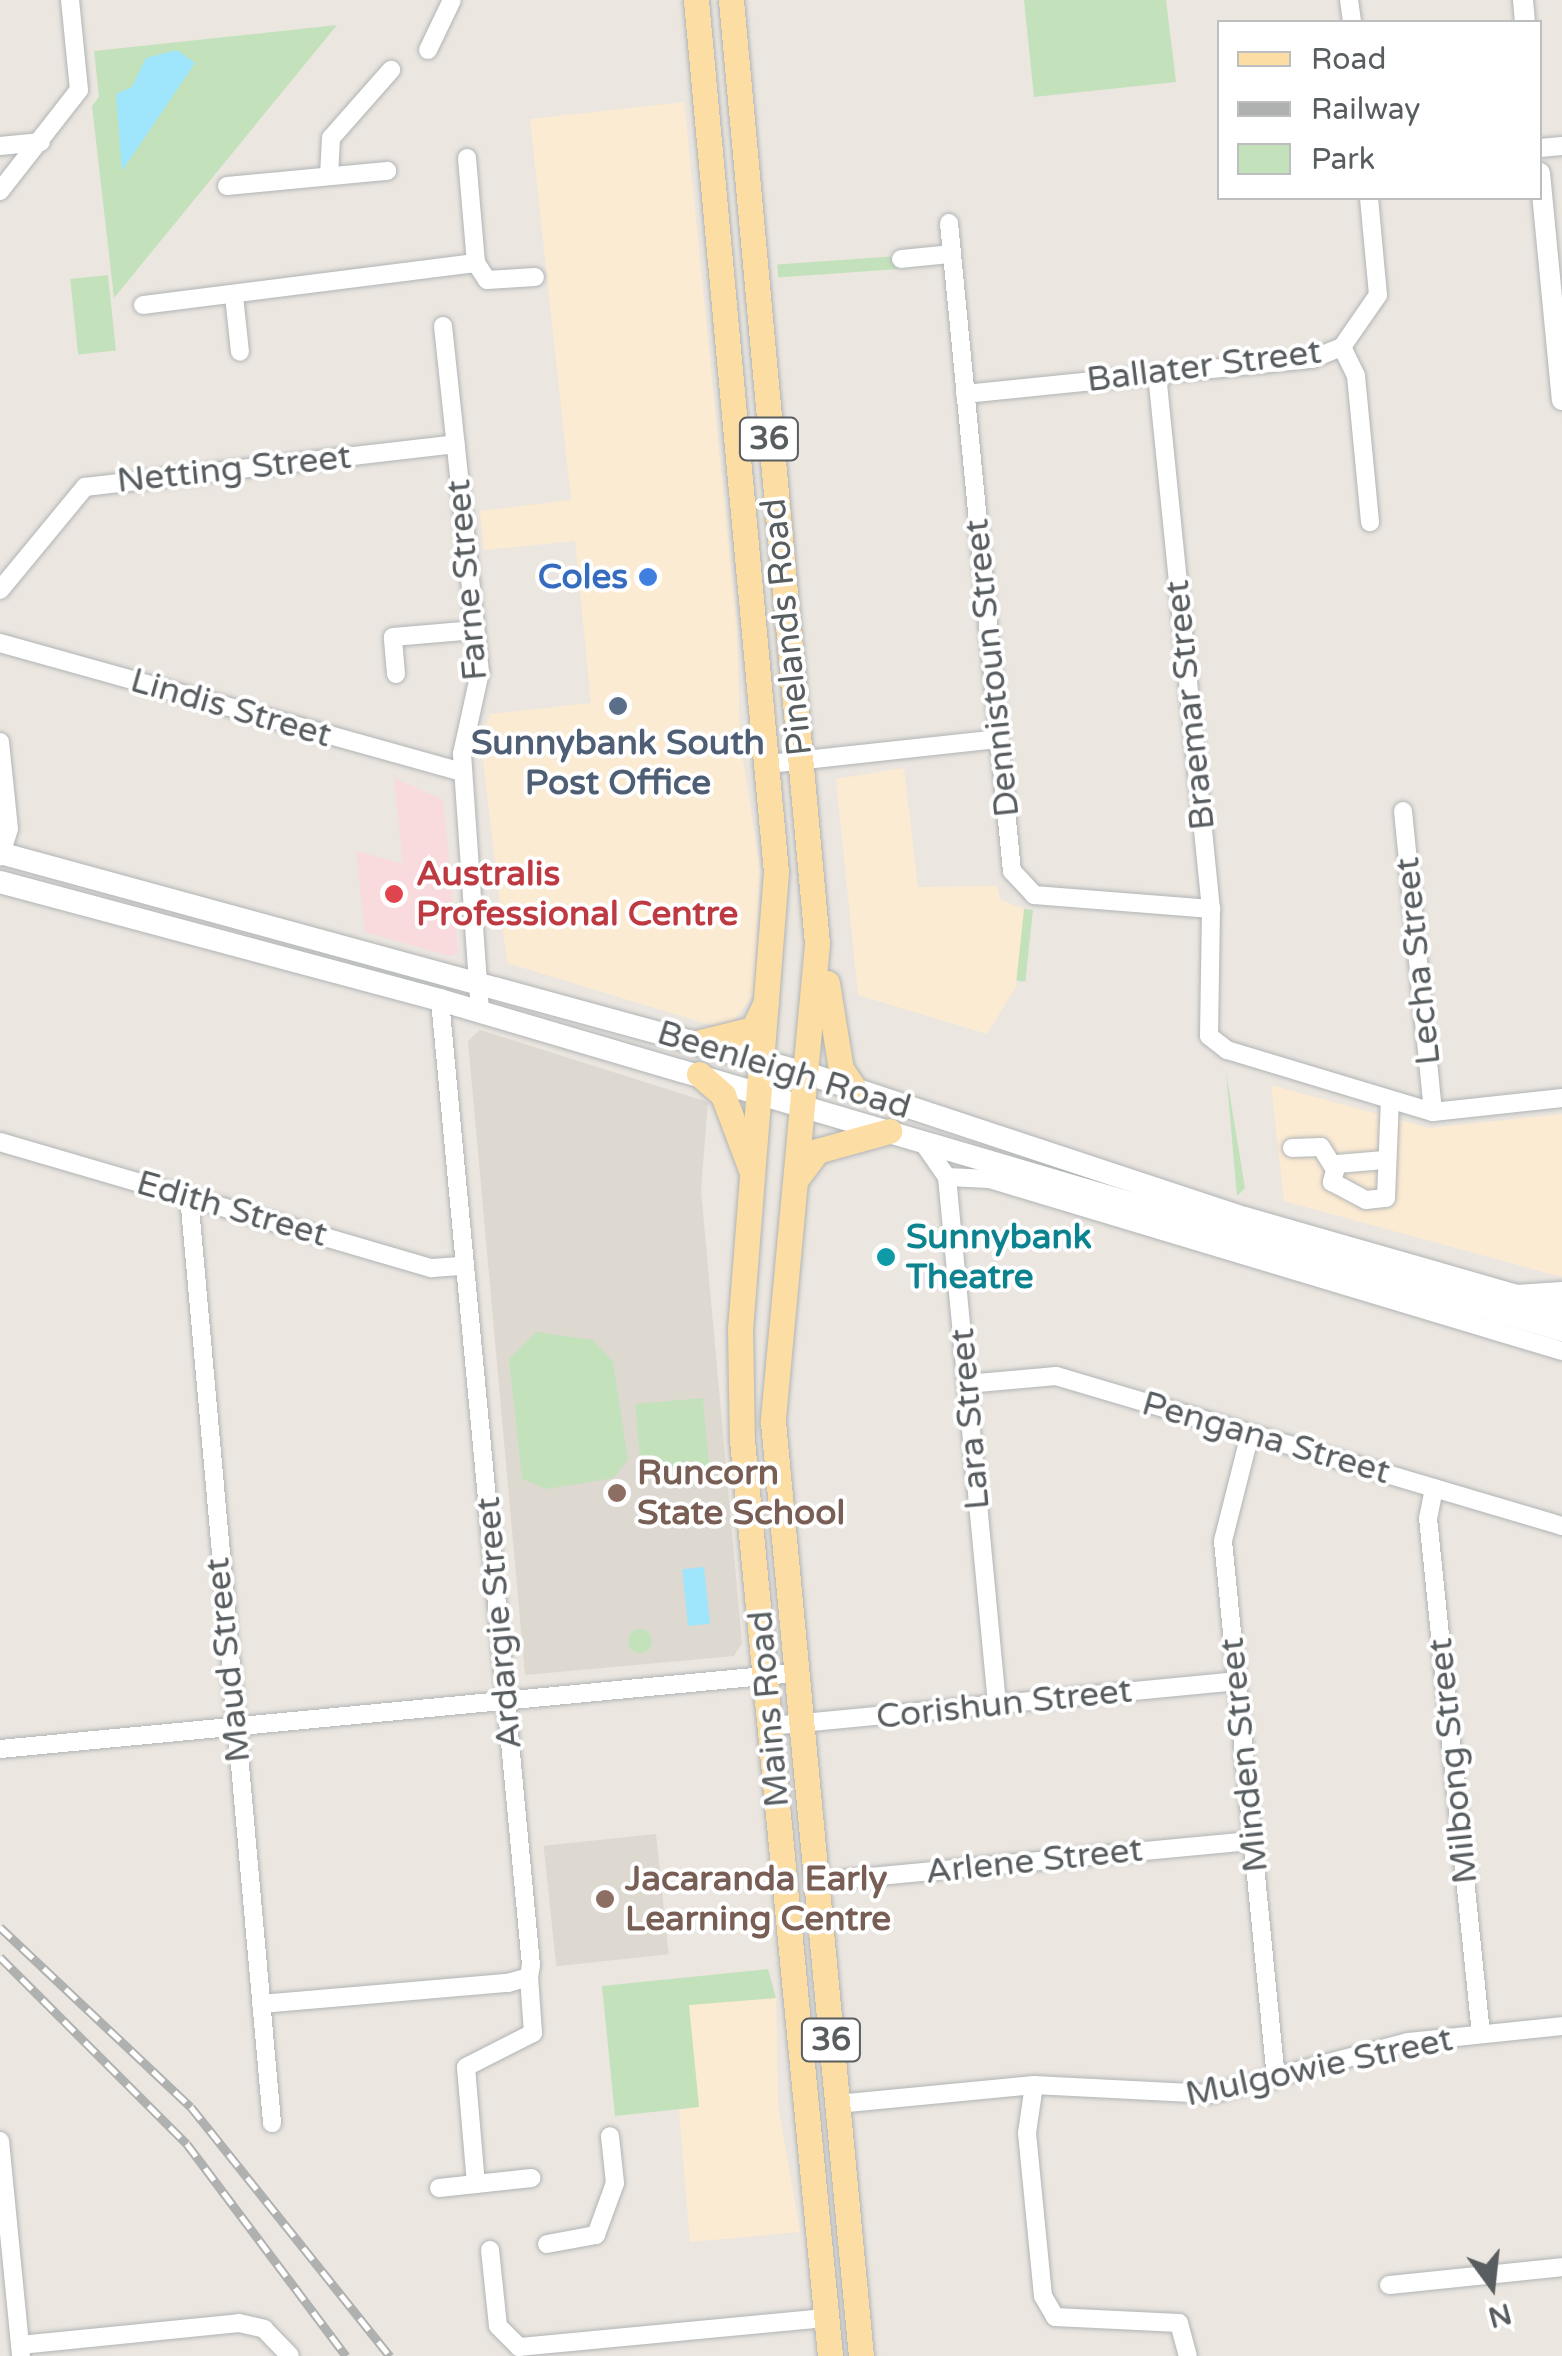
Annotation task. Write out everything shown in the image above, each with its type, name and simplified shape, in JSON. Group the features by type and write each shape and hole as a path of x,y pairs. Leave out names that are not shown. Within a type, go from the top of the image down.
{"main road":[{"name":"Pinelands Road","path":"696,0 776,872 771,994 762,1062"},
{"name":"Pinelands Road","path":"731,0 818,944 809,1074"},
{"name":"Beenleigh Road","path":"0,855 809,1074 1562,1308"},
{"name":"Beenleigh Road","path":"0,882 700,1074 1562,1330"},
{"path":"818,944 841,1069 854,1088"},
{"path":"697,1043 753,1029 771,994"},
{"name":"Mains Road","path":"762,1062 740,1412 830,2356"},
{"path":"700,1074 722,1095 754,1180"},
{"name":"Mains Road","path":"809,1074 772,1422 861,2356"},
{"path":"795,1181 817,1151 890,1131"}],"street":[{"path":"0,192 79,90 70,0"},
{"path":"428,50 452,0"},
{"path":"329,176 331,138 391,70"},
{"path":"0,146 40,142"},
{"path":"467,158 476,263 488,280 534,277"},
{"path":"227,186 386,170"},
{"path":"1542,191 1562,400"},
{"name":"Ballater Street","path":"966,394 1312,359 1342,347 1378,295 1369,200"},
{"name":"Dennistoun Street","path":"949,223 1000,739 1020,887 1211,909"},
{"path":"902,258 951,254"},
{"path":"143,305 476,263"},
{"path":"234,296 240,352"},
{"name":"Farne Street","path":"443,326 479,692 463,772 484,985 480,1012"},
{"path":"1342,347 1356,376 1370,522"},
{"name":"Braemar Street","path":"1157,374 1211,909 1210,1036 1390,1100"},
{"name":"Netting Street","path":"0,590 85,487 456,444"},
{"path":"396,674 393,637 475,630"},
{"name":"Lindis Street","path":"0,643 463,772"},
{"path":"768,764 1000,739"},
{"path":"0,742 9,829 0,855"},
{"name":"Lecha Street","path":"1403,811 1433,1112"},
{"name":"Ardargie Street","path":"440,1000 507,1701 533,2033 466,2068 476,2184"},
{"path":"1292,1148 1322,1147 1332,1166 1336,1188 1380,1201 1390,1100 1433,1112 1562,1098"},
{"name":"Lara Street","path":"922,1141 947,1178 997,1704"},
{"name":"Edith Street","path":"0,1142 432,1268 464,1266"},
{"path":"1332,1166 1384,1160"},
{"path":"947,1178 989,1179 1562,1351"},
{"name":"Maud Street","path":"188,1196 272,2123"},
{"path":"1516,1296 1562,1292"},
{"name":"Pengana Street","path":"966,1384 1056,1376 1562,1526"},
{"name":"Minden Street","path":"1250,1434 1224,1516 1276,2079"},
{"name":"Milbong Street","path":"1434,1488 1428,1518 1482,2034"},
{"path":"0,1749 795,1673"},
{"name":"Corishun Street","path":"771,1726 1237,1681"},
{"name":"Arlene Street","path":"816,1882 1252,1841"},
{"path":"261,2004 529,1977"},
{"name":"Mulgowie Street","path":"837,2104 1034,2085 1158,2099 1276,2079 1378,2048 1562,2026"},
{"path":"1034,2085 1027,2133 1043,2296 1055,2317 1179,2323 1188,2356"},
{"path":"547,2244 596,2234 615,2183 610,2136"},
{"path":"0,2142 3,2207 20,2351 239,2322 264,2328 290,2356"},
{"path":"438,2188 531,2178"},
{"path":"490,2250 498,2326 519,2347 827,2318"},
{"path":"1389,2284 1562,2267"}],"shaded area":[{"path":"684,102 737,628 740,741 760,868 754,994 732,1023 710,1025 507,963 481,744 490,714 591,703 575,541 484,550 480,511 571,500 530,119"},
{"path":"904,768 918,887 997,886 1001,900 1024,909 1016,987 987,1034 858,995 836,779"},
{"path":"394,778 443,800 458,953 450,956 365,932 356,851 403,864"},
{"name":"Runcorn State School","path":"480,1030 708,1102 701,1190 742,1643 734,1656 525,1675 468,1041"},
{"path":"1271,1085 1429,1128 1562,1114 1562,1277 1284,1201"},
{"name":"Jacaranda Early Learning Centre","path":"656,1834 669,1954 556,1966 544,1846"},
{"path":"776,1998 778,2104 800,2232 690,2242 679,2109 699,2106 689,2005"}],"green space":[{"path":"1024,0 1166,0 1176,82 1034,97"},
{"path":"337,25 114,298 92,106 99,97 94,51"},
{"path":"898,256 899,269 778,277 777,264"},
{"path":"108,275 116,351 78,355 70,279"},
{"path":"1024,909 1033,910 1025,982 1016,981"},
{"path":"1226,1072 1245,1188 1237,1196"},
{"path":"536,1332 593,1340 613,1362 628,1460 613,1478 546,1489 522,1479 509,1359"},
{"path":"703,1398 709,1471 642,1477 635,1404"},
{"path":"640,1629 649,1632 649,1650 640,1653 631,1650 628,1641 631,1632"},
{"path":"768,1969 776,1998 689,2005 699,2107 615,2116 602,1986"}],"water":[{"path":"177,50 195,63 122,171 116,94 132,87 146,58"},
{"path":"704,1567 710,1624 688,1626 682,1569"}],"railway":[{"path":"0,1927 191,2107 390,2356"},
{"path":"0,1957 187,2144 346,2356"}],"place":[{"name":"Coles","path":"648,577"},
{"name":"Sunnybank South Post Office","path":"618,706"},
{"name":"Australis Professional Centre","path":"394,894"},
{"name":"Sunnybank Theatre","path":"886,1257"},
{"name":"Runcorn State School","path":"617,1493"},
{"name":"Jacaranda Early Learning Centre","path":"605,1899"}]}
